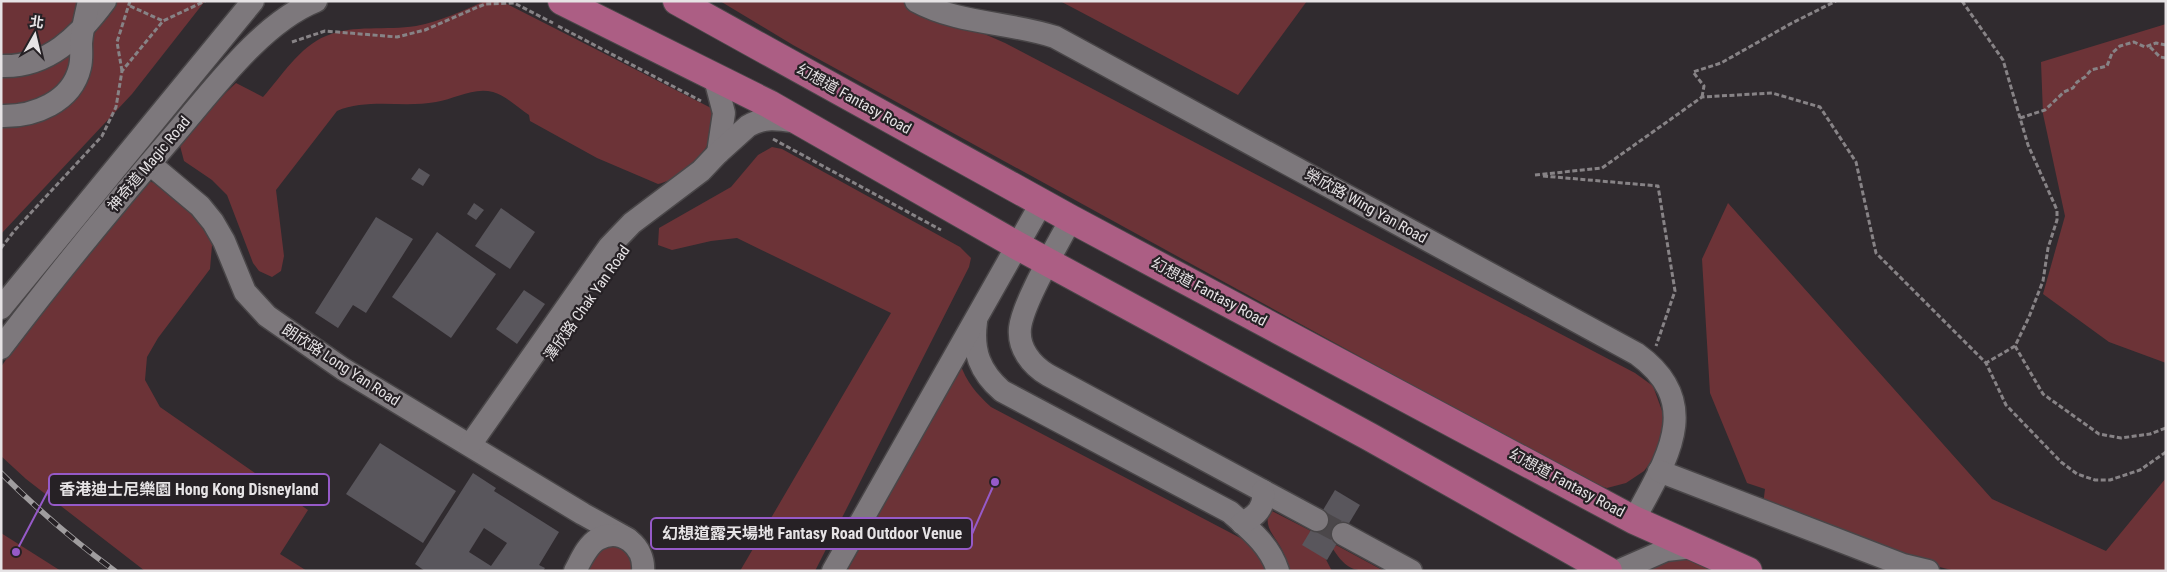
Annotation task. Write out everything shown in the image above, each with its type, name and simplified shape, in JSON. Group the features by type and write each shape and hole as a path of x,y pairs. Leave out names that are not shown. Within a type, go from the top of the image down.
{"main road":[{"path":"562,1 714,75 801,122 1048,263 1370,437 1608,571"},
{"name":"幻想道 Fantasy Road","path":"677,1 1071,219 1634,520 1748,571"}],"street":[{"path":"1,116 40,110 57,101 70,89 80,67 83,29 89,1"},
{"path":"1,66 23,65 38,61 83,29 105,1"},
{"name":"神奇道 Magic Road","path":"1,308 253,1"},
{"name":"神奇道 Magic Road","path":"1,348 150,164 264,34 290,13 316,1"},
{"name":"榮欣路 Wing Yan Road","path":"916,1 945,13 1017,26 1054,37 1628,349 1650,364 1667,383 1674,403 1674,424 1671,446 1634,520"},
{"path":"714,75 724,113 718,152"},
{"name":"澤欣路 Chak Yan Road","path":"470,445 609,247 632,223 702,171 718,152 741,130 758,120 772,118 801,122"},
{"name":"朗欣路 Long Yan Road","path":"150,164 200,206 213,222 224,240 245,292 267,316 343,369 583,514 628,539"},
{"path":"833,571 977,320 1042,202"},
{"path":"1071,219 1022,319 1020,329 1024,350 1034,365 1048,375 1317,520"},
{"path":"977,320 974,336 978,360 990,380 1002,391 1230,512 1268,550 1278,571"},
{"path":"1659,471 1903,565 1928,571"},
{"path":"1242,523 1260,510 1264,498 1263,491"},
{"path":"580,562 590,536 587,521 583,514"},
{"path":"1343,534 1411,571"},
{"path":"580,562 593,542 605,536 613,535 628,539 640,552 643,560 643,571"},
{"path":"1618,571 1666,550 1693,547"}],"path":[{"path":"1,248 15,230 102,136 116,108 122,71 117,42 130,6 130,1"},
{"path":"122,71 163,21 205,1"},
{"path":"1702,97 1704,86 1694,72 1721,63 1792,23 1836,1"},
{"path":"1962,1 2003,60 2028,145 2057,210 2043,281 2015,346 1986,363"},
{"path":"130,6 163,21"},
{"path":"292,42 326,31 397,37 425,30"},
{"path":"2020,118 2045,110 2064,92 2074,88 2077,82 2085,78 2091,70 2106,66 2112,53 2120,46 2134,42 2140,46 2150,47 2156,43 2166,46"},
{"path":"2150,47 2160,58 2166,58"},
{"path":"1650,364 1675,291 1658,186 1535,176 1602,168 1702,97 1772,93 1820,106 1856,162 1876,253 1986,363 2006,405 2061,462 2077,474 2095,480 2110,480 2125,477 2140,470 2166,452"},
{"path":"2015,346 2043,394 2099,434 2120,438 2150,434 2166,428"}],"shaded area":[{"path":"1,1 205,1 132,94 1,234"},
{"path":"485,1 505,3 715,110 712,133 707,146 686,170 672,179 658,184 597,158 530,121 529,115 507,99 493,92 471,92 443,101 424,104 373,104 349,107 337,111 276,190 284,256 281,271 272,277 259,271 253,263 227,195 212,180 184,161 179,142 192,125 236,83 263,97 299,54 326,36 348,30 416,26 443,19"},
{"path":"720,1 909,1 1005,43 1635,373 1653,386 1665,419 1657,454 1644,471 1626,483 1607,488 1588,482 793,45"},
{"path":"1060,1 1307,1 1238,95"},
{"path":"2166,24 2166,363 2109,342 2043,294 2065,216 2043,114 2041,62"},
{"path":"772,147 782,149 960,247 971,258 969,267 815,571 740,571 891,313 737,238 711,241 672,250 658,245 659,228 731,187 758,155"},
{"path":"148,181 176,189 201,213 212,245 210,269 158,338 147,357 145,380 160,407 308,510 280,554 307,571 145,571 26,479 1,456 1,367 81,248"},
{"path":"1728,203 1992,499 2106,551 2166,478 2166,571 1955,571 1901,557 1763,505 1765,489 1747,483 1710,393 1702,259"},
{"path":"960,363 972,387 991,407 1248,542 1272,571 847,571 954,379"},
{"path":"1270,510 1311,531 1332,571 1289,571 1284,554 1269,527 1268,516"},
{"path":"1,533 61,571 1,571"},
{"path":"624,543 636,571 581,571 596,546"},
{"path":"1336,545 1384,571 1353,569 1338,557 1333,549"},
{"path":"1679,555 1718,571 1640,571"}],"building":[{"path":"419,168 430,175 423,186 411,179"},
{"path":"474,203 484,210 476,220 467,214"},
{"path":"501,208 535,232 510,269 475,246"},
{"path":"376,217 413,239 366,313 353,305 338,328 315,313"},
{"path":"437,232 496,274 451,338 392,297"},
{"path":"524,290 545,304 517,344 496,329"},
{"path":"380,443 456,491 423,543 346,494"},
{"path":"473,473 496,488 494,491 559,532 539,565 545,568 543,571 425,571 415,564","holes":["484,528 507,543 491,566 469,552"]},
{"path":"1335,490 1360,505 1327,560 1302,545"}],"tunnel":[{"path":"1317,520 1343,534"}],"railway":[{"path":"1,473 56,524 115,571"}],"place":[{"name":"幻想道露天場地 Fantasy Road Outdoor Venue","path":"995,482"},
{"name":"香港迪士尼樂園 Hong Kong Disneyland","path":"16,552"}]}
